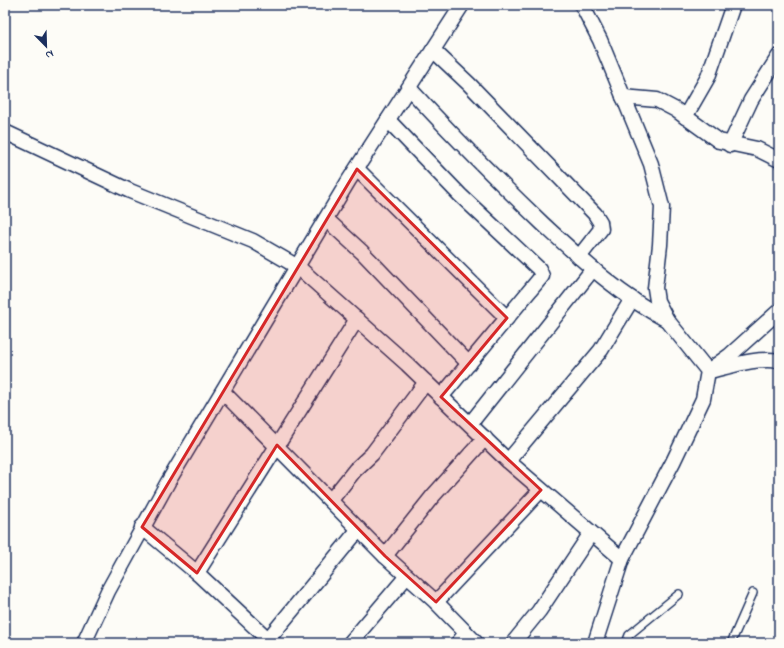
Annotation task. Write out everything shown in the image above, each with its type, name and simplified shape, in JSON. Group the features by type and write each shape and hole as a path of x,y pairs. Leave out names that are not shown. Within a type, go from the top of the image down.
{"street":[{"path":"84,643 108,591 142,527 356,169 462,5"},
{"path":"685,117 708,77 734,5"},
{"path":"586,8 651,164 662,207 660,246 655,288 658,301 667,320 708,371"},
{"path":"433,50 469,84 595,214 600,222 601,229 579,258"},
{"path":"730,145 751,100 779,56"},
{"path":"408,88 456,139 579,258 644,308 667,320"},
{"path":"623,97 657,100 685,117 713,138 730,145 757,149 779,160"},
{"path":"388,120 460,195 539,269 542,276 441,397"},
{"path":"5,132 130,191 254,241 298,267 426,382 508,461 622,559"},
{"path":"356,169 507,318"},
{"path":"326,219 362,252 469,364"},
{"path":"470,424 593,269"},
{"path":"508,461 601,350 632,299"},
{"path":"595,643 622,559 673,462 702,399 708,371 729,356 779,311"},
{"path":"197,573 357,319"},
{"path":"708,371 738,364 773,360 779,361"},
{"path":"332,500 354,470 372,454 426,382"},
{"path":"223,392 332,500 385,556 436,602 462,638 476,643"},
{"path":"385,556 432,497 485,438"},
{"path":"436,602 541,490"},
{"path":"142,527 197,573 268,642 359,529"},
{"path":"513,643 539,611 591,533"},
{"path":"350,643 407,576"}],"lane":[{"path":"731,643 753,593"},
{"path":"626,643 629,635 679,594"}],"highlighted area":[{"path":"357,169 507,318 441,397 541,490 436,602 385,556 277,445 197,573 142,527"}]}
